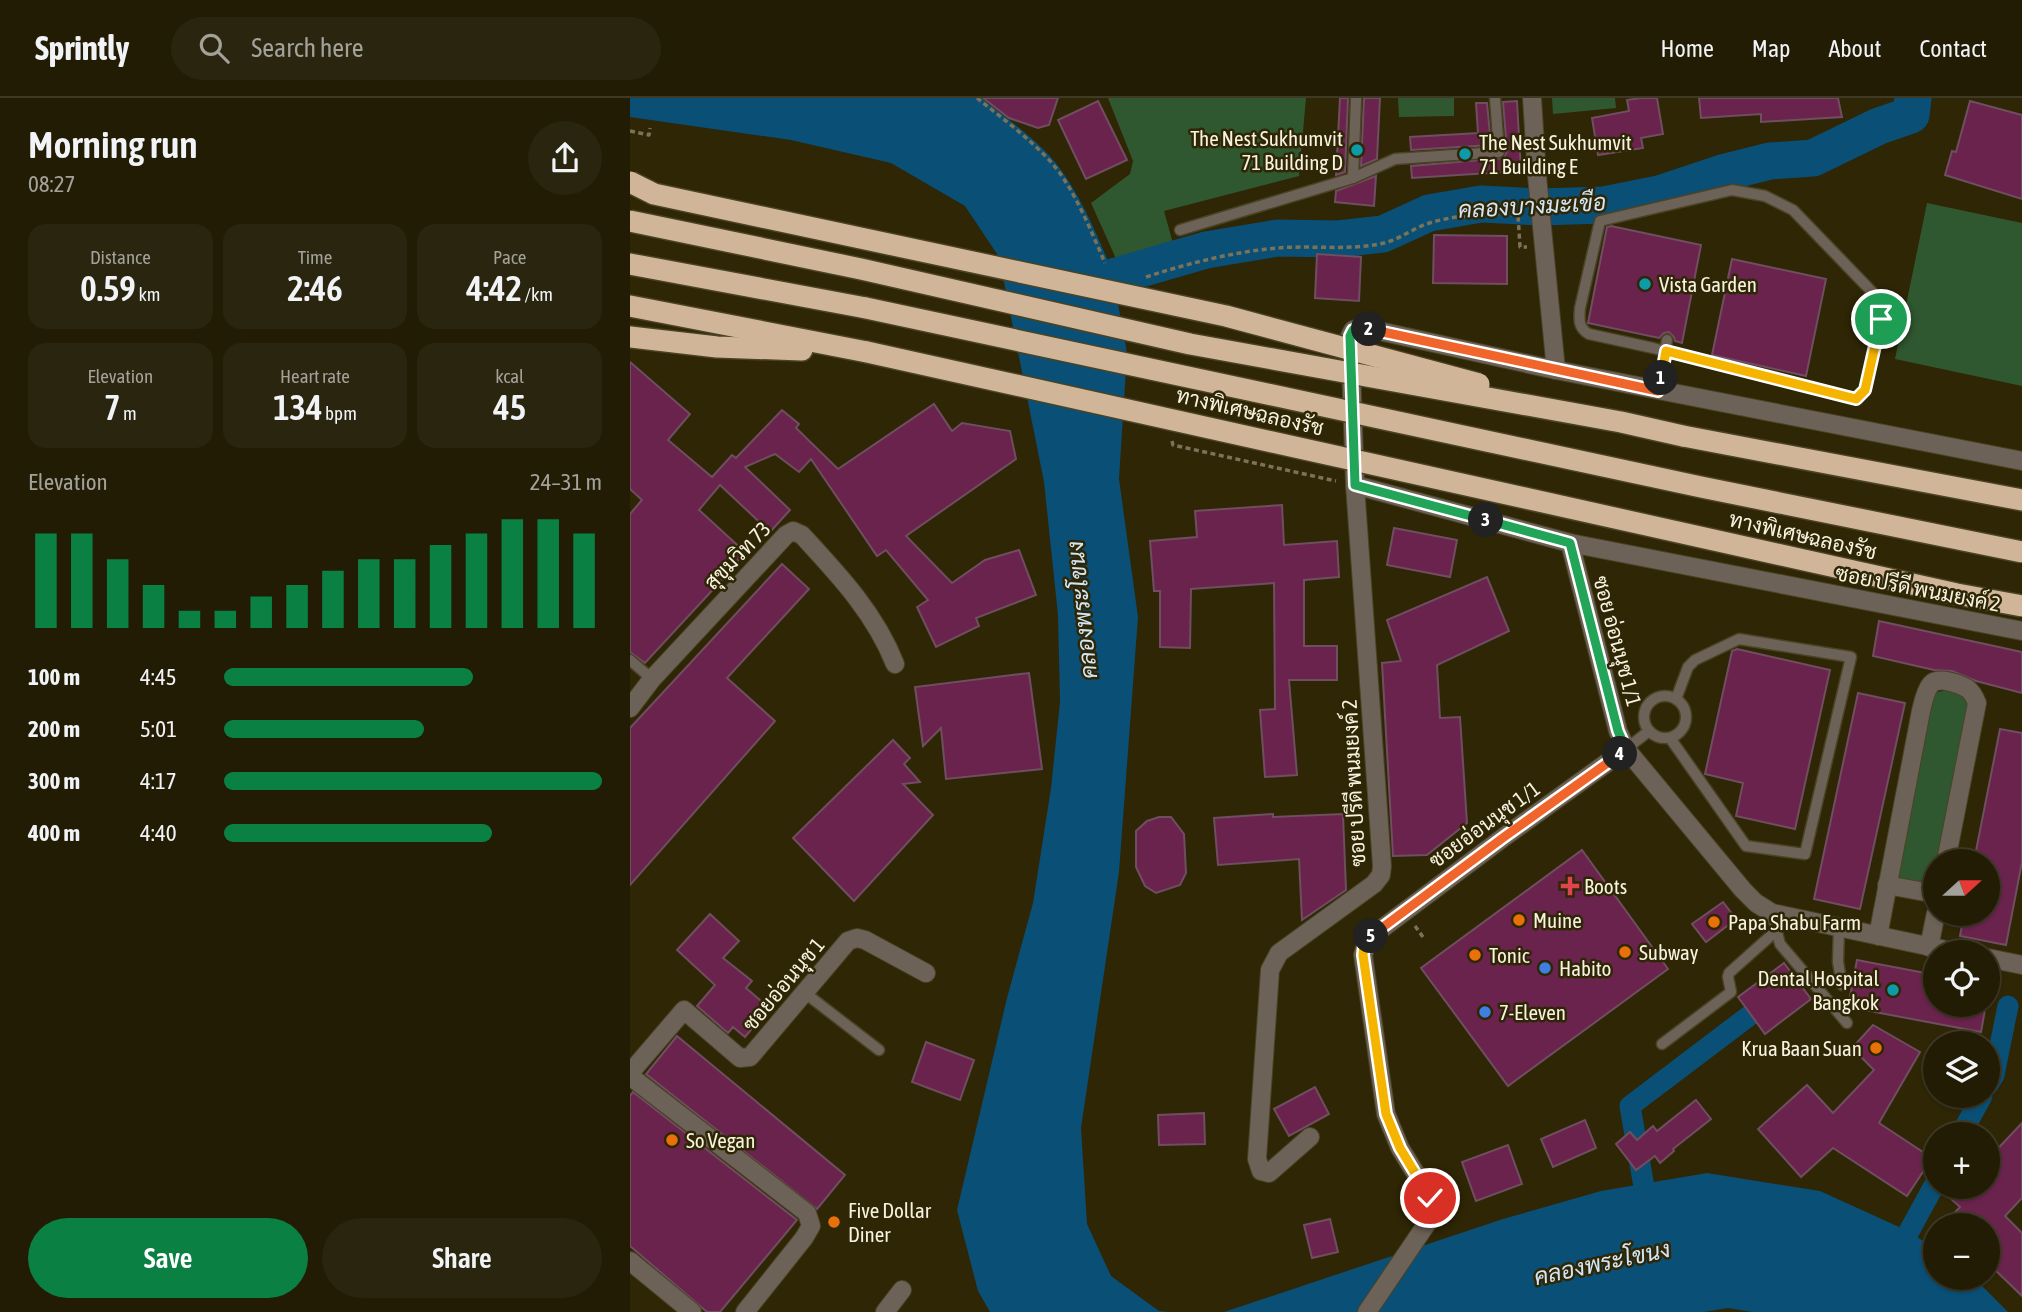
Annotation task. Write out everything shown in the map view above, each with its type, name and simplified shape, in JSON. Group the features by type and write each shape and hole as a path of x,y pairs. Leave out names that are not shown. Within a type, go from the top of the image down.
{"highway":[{"path":"630,182 654,194 1226,316 1621,422 2022,500"},
{"path":"630,221 862,269 1190,344 1621,422"},
{"name":"ทางพิเศษฉลองรัช","path":"630,264 866,307 1701,487 2022,552"},
{"name":"ทางพิเศษฉลองรัช","path":"630,306 867,352 1930,588 2022,606"},
{"path":"630,337 717,347 867,352"}],"street":[{"path":"1532,98 1536,176 1556,370"},
{"name":"ซอย ปรีดี พนมยงค์ 2","path":"1310,1137 1269,1173 1261,1171 1257,1159 1270,970 1279,953 1374,884 1381,875 1382,866 1355,485 1350,336 1353,330 1361,327 1658,391 2022,461"},
{"name":"ซอย ปรีดี พนมยงค์ 2","path":"1355,485 1570,543 2022,631"},
{"name":"สุขุมวิท 73","path":"630,708 652,679 786,535 793,531 802,535 845,582 869,614 895,664"},
{"name":"ซอย อ่อนนุช 1/1","path":"1570,543 1618,731 1626,749"},
{"path":"1878,936 1921,711 1928,689 1932,682 1937,680 1966,687 1977,703 1948,849"},
{"path":"1626,749 1743,890 1774,922 1839,928 1923,946"},
{"name":"ซอยอ่อนนุช 1/1","path":"1367,1312 1432,1216 1430,1198 1400,1148 1386,1114 1363,955 1364,945 1368,939 1504,837 1626,749"},
{"path":"1887,885 1923,892"},
{"name":"ซอยอ่อนนุช 1","path":"630,1075 684,1010 740,1058 750,1057 848,941 857,938 865,940 926,973"},
{"path":"2000,960 2022,965"},
{"path":"630,1075 807,1213 811,1226 804,1238 745,1312"},
{"path":"630,1261 692,1312"},
{"path":"885,1312 902,1290"}],"lane":[{"path":"1353,178 1356,98"},
{"path":"1180,230 1353,178 1395,159 1499,152 1495,98"},
{"path":"1732,190 1765,196 1794,210 1877,297 1881,309 1865,390 1856,399 1667,346 1583,331 1580,308 1599,224 1603,218 1732,190"},
{"path":"1658,391 1667,346"},
{"path":"1670,738 1745,846 1805,854 1851,657 1739,639 1695,660 1688,667 1676,699"},
{"path":"630,660 652,679"},
{"path":"1663,696 1676,699 1685,709 1687,717 1682,730 1670,738 1655,736 1649,731 1644,719 1651,701 1663,696"},
{"path":"1626,749 1649,731"},
{"path":"1774,922 1780,944 1847,1023"},
{"path":"1661,1044 1731,992 1729,973 1774,922"},
{"path":"1839,928 1838,962 1842,985"},
{"path":"805,993 879,1050"}],"path":[{"path":"976,98 1016,129 1052,164 1092,231 1105,263"},
{"path":"630,131 649,135 650,128"},
{"path":"1139,279 1208,259 1242,253 1279,248 1339,248 1385,243 1432,222 1482,213 1518,215"},
{"path":"1414,925 1423,937"}],"green space":[{"path":"1108,98 1306,98 1299,176 1164,211 1174,247 1118,263 1091,203 1130,174 1133,161"},
{"path":"1398,98 1454,98 1454,116 1399,117"},
{"path":"1552,98 1615,98 1616,108 1553,114"},
{"path":"1927,203 2022,223 2022,386 1895,359"},
{"path":"1950,690 1961,693 1968,706 1941,849 1923,849 1923,886 1894,882 1930,700 1937,692"}],"water":[{"name":"คลองพระโขนง","path":"630,98 981,98 1029,136 1055,162 1083,207 1100,242 1120,292 1117,298 1127,353 1119,479 1138,617 1119,872 1081,1128 1087,1224 1111,1276 1159,1311 1169,1312 990,1312 978,1291 957,1210 1007,998 1033,903 1051,788 1060,702 1058,615 1044,482 999,257 965,206 891,163 791,140 630,117"},
{"name":"คลองพระโขนง","path":"1707,1173 1820,1191 1908,1231 1923,1241 1923,1290 1986,1290 2008,1312 1752,1312 1728,1308 1704,1312 1224,1312 1503,1219 1601,1191"}],"building":[{"path":"983,98 1058,98 1049,125 1038,128 1009,118"},
{"path":"1340,98 1348,98 1345,172 1336,175"},
{"path":"1364,98 1380,98 1377,159 1361,166"},
{"path":"1657,98 1663,134 1641,138 1643,148 1598,155 1592,118 1629,111 1627,100"},
{"path":"1699,98 1838,98 1842,117 1761,122 1761,114 1701,118"},
{"path":"1098,101 1127,160 1086,179 1058,120"},
{"path":"1517,101 1521,171 1412,178 1411,166 1504,158 1507,151 1503,102"},
{"path":"1970,101 2022,115 2022,199 1945,175 1952,151 1956,152"},
{"path":"1476,103 1487,103 1491,145 1411,150 1410,137 1478,133"},
{"path":"1376,176 1374,206 1335,202 1336,191"},
{"name":"Vista Garden","path":"1607,227 1701,245 1682,343 1675,341 1669,332 1659,338 1588,323"},
{"path":"1434,235 1507,236 1507,284 1433,283"},
{"path":"1317,254 1361,257 1359,301 1315,298"},
{"name":"Vista Garden","path":"1732,259 1826,279 1806,376 1712,355"},
{"path":"630,362 690,414 668,440 712,477 732,455 736,458 782,410 799,424 796,428 838,469 934,404 952,431 962,423 1010,431 1016,459 906,536 952,583 985,560 1019,550 1036,595 976,618 979,626 936,647 917,607 928,600 886,550 877,556 811,459 799,472 775,454 745,467 790,510 770,532 720,485 699,510 745,552 645,663 630,652 630,514 642,500 630,489"},
{"path":"1282,505 1284,545 1337,541 1339,577 1304,580 1304,646 1337,646 1337,680 1289,680 1297,775 1265,777 1260,710 1275,709 1274,583 1191,589 1190,648 1160,647 1160,591 1154,591 1150,541 1197,537 1195,511"},
{"path":"1394,528 1457,540 1450,577 1387,565"},
{"path":"782,564 809,589 727,678 775,721 630,885 630,728"},
{"path":"1487,577 1509,631 1437,665 1440,718 1460,717 1467,823 1427,855 1393,856 1382,663 1401,661 1387,620"},
{"path":"1879,621 2022,652 2022,693 1976,681 1952,671 1934,670 1873,656"},
{"path":"1737,649 1830,670 1795,829 1736,816 1743,783 1705,774 1732,651"},
{"path":"1029,673 1042,769 946,779 941,728 923,746 915,687"},
{"path":"1858,693 1905,703 1860,909 1814,899"},
{"path":"2000,729 2022,733 2022,862 2006,945 2000,944 2000,940 1960,936 1962,926 2000,926 2000,849 1976,849"},
{"path":"893,740 910,758 904,764 920,782 903,784 933,815 854,901 793,838"},
{"path":"1273,814 1273,817 1343,814 1346,890 1302,920 1299,859 1218,865 1214,818"},
{"path":"1171,817 1184,834 1186,873 1180,885 1156,893 1145,886 1136,867 1136,831 1147,821"},
{"name":"Habito","path":"1582,850 1668,969 1508,1086 1421,968"},
{"name":"Papa Shabu Farm","path":"1723,902 1736,919 1706,942 1692,924"},
{"path":"710,914 739,941 723,958 752,981 746,988 769,1008 745,1037 733,1027 728,1033 697,1006 715,985 677,950"},
{"name":"Dental Hospital Bangkok","path":"1857,960 1923,973 1923,1017 1984,1017 1981,1031 1976,1031 1848,1007"},
{"path":"1784,963 1811,999 1765,1034 1738,997"},
{"path":"1873,1025 1920,1052 1879,1123 1923,1152 1923,1172 1907,1196 1833,1148 1801,1177 1758,1129 1807,1085 1833,1113 1874,1070 1852,1048"},
{"path":"677,1036 845,1175 817,1209 646,1074"},
{"path":"926,1042 974,1060 960,1100 912,1082"},
{"path":"1315,1087 1329,1114 1289,1136 1274,1109"},
{"path":"633,1092 797,1220 720,1312 707,1312 630,1246 630,1096"},
{"path":"1696,1100 1711,1119 1673,1149 1660,1163 1655,1156 1636,1170 1616,1144 1630,1132 1637,1140 1653,1126 1657,1131"},
{"path":"1204,1113 1205,1144 1159,1145 1158,1115"},
{"path":"1585,1120 1596,1148 1553,1167 1541,1139"},
{"path":"2022,1123 2022,1198 2005,1216 2022,1233 2022,1296 2000,1275 2000,1213 1954,1213 1960,1207 1951,1199 2000,1199 2000,1146"},
{"path":"1508,1145 1522,1184 1476,1201 1462,1162"},
{"path":"1330,1219 1338,1252 1312,1258 1304,1225"}],"waterway":[{"name":"คลองบางมะเขือ","path":"1068,290 1206,250 1278,238 1338,239 1383,234 1429,213 1481,204 1539,207 1604,205 1659,194 1722,173 1770,161 1813,158 1879,126 1911,115 1913,98"},
{"path":"1648,1210 1630,1106 1774,997"},
{"path":"2000,1045 2008,1006"},
{"path":"1968,1122 1975,1108"},
{"path":"1895,1257 1927,1199"}],"place":[{"name":"The Nest Sukhumvit 71 Building D","path":"1357,150"},
{"name":"The Nest Sukhumvit 71 Building E","path":"1465,154"},
{"name":"Vista Garden","path":"1645,284"},
{"name":"Boots","path":"1570,886"},
{"name":"Muine","path":"1519,920"},
{"name":"Papa Shabu Farm","path":"1714,922"},
{"name":"Subway","path":"1625,952"},
{"name":"Tonic","path":"1475,955"},
{"name":"Habito","path":"1545,968"},
{"name":"Dental Hospital Bangkok","path":"1893,990"},
{"name":"7-Eleven","path":"1485,1012"},
{"name":"Krua Baan Suan","path":"1876,1048"},
{"name":"So Vegan","path":"672,1140"},
{"name":"Five Dollar Diner","path":"834,1222"}],"route":[{"path":"1430,1198 1400,1148 1386,1114 1363,955 1364,945 1368,939 1504,837 1626,749 1618,731 1570,543 1355,485 1350,336 1353,330 1361,327 1658,391 1666,351 1853,399 1858,398 1865,390 1881,319"}]}
